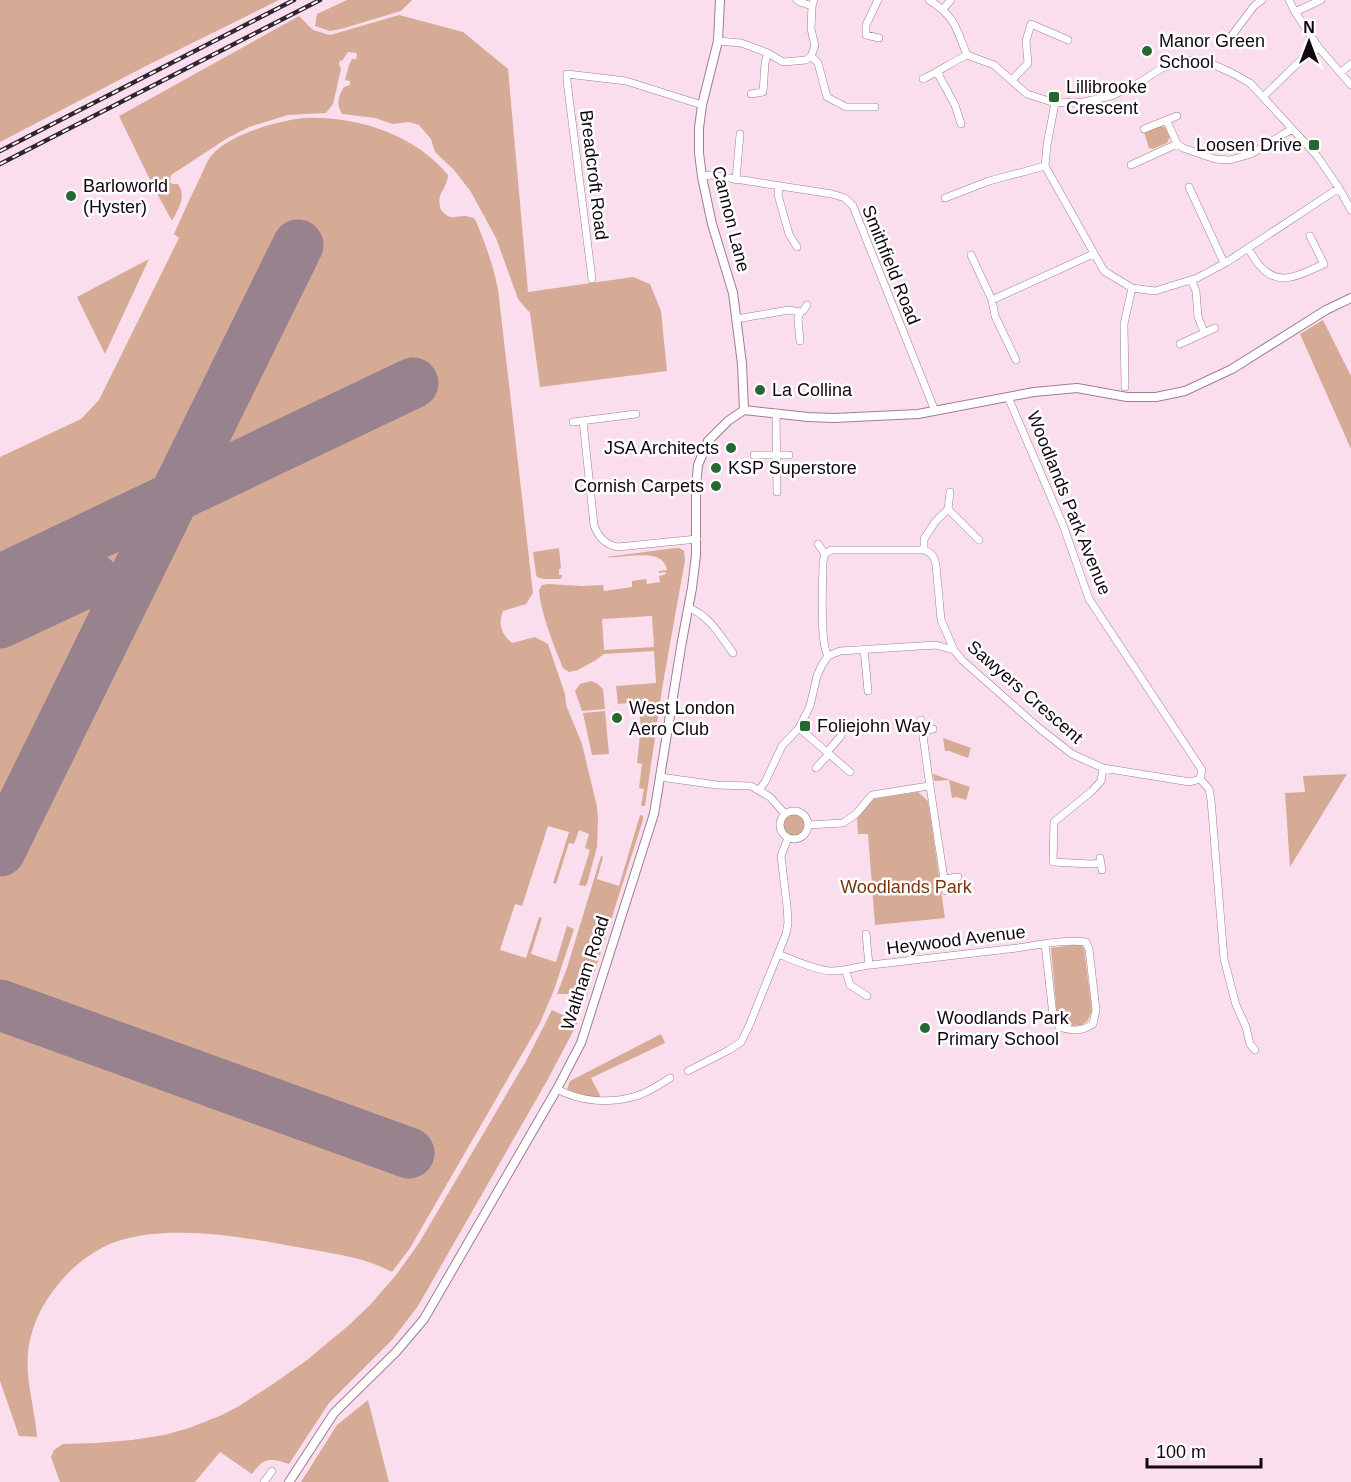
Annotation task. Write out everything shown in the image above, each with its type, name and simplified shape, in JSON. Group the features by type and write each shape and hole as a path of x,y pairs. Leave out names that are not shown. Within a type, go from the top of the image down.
{"street":[{"name":"Cannon Lane","path":"720,0 718,40 702,105 699,153 712,224 733,293 742,364 744,410"},
{"path":"718,40 741,43 783,62 806,60 812,56 815,46 812,29 813,3 797,0"},
{"path":"878,0 866,25 866,35 879,38"},
{"path":"929,0 950,16 967,54 994,65 1027,94 1055,103 1083,102 1111,96 1137,84 1162,68 1193,60 1212,64 1232,73 1250,83 1317,156 1351,210"},
{"path":"943,9 951,0"},
{"path":"1233,34 1254,6 1262,0"},
{"path":"1288,0 1319,48 1351,85"},
{"path":"1295,12 1320,0"},
{"path":"1012,80 1028,63 1026,41 1031,24 1068,40"},
{"path":"1263,97 1303,58 1319,48"},
{"path":"751,94 763,92 765,63 768,54"},
{"path":"922,79 967,54"},
{"path":"812,56 818,63 827,97 846,106 876,106"},
{"path":"1341,72 1351,64"},
{"path":"937,72 955,105 961,124"},
{"name":"Breadcroft Road","path":"592,279 567,74 626,81 702,105"},
{"path":"1055,103 1045,166 1104,271 1132,288 1155,291 1191,280 1224,263 1339,188"},
{"path":"1144,129 1177,116"},
{"path":"1167,121 1177,144 1183,148 1215,159 1230,160 1251,154 1292,129"},
{"path":"736,180 740,134"},
{"path":"1131,165 1177,144"},
{"path":"945,198 989,181 1045,166"},
{"name":"Smithfield Road","path":"702,177 710,176 832,194 845,198 852,206 935,411"},
{"path":"779,187 778,195 789,234 797,247"},
{"path":"1189,187 1224,263"},
{"path":"1248,248 1262,268 1275,277 1291,279 1324,264 1310,236"},
{"path":"992,300 1093,254"},
{"path":"971,255 992,300 995,316 1016,360"},
{"path":"1191,280 1196,291 1198,318 1204,332"},
{"path":"1125,387 1124,324 1132,288"},
{"path":"744,410 834,418 918,414 1045,390 1077,388 1127,397 1156,397 1185,391 1232,369 1326,310 1351,298"},
{"path":"800,341 798,319 800,312 807,304"},
{"path":"736,319 789,310 800,312"},
{"path":"1180,344 1215,328"},
{"path":"1115,371 1124,368"},
{"name":"Woodlands Park Avenue","path":"1008,397 1063,525 1089,599 1202,770 1200,778"},
{"name":"Waltham Road","path":"289,1482 334,1413 396,1352 424,1319 557,1089 581,1042 654,814 692,588 697,539 698,465 708,441 728,421 744,410"},
{"path":"776,413 777,492"},
{"path":"573,422 636,414"},
{"path":"583,421 594,525 603,540 618,548 697,539"},
{"path":"754,455 789,455"},
{"path":"924,550 924,539 935,522 948,509 950,492"},
{"path":"948,509 979,540"},
{"path":"818,544 825,554"},
{"path":"759,790 782,746 799,728 810,706 817,676 828,656 824,651 823,630 825,554 831,550 924,550 932,554 935,558 940,620 954,650"},
{"path":"689,608 709,621 733,653"},
{"path":"936,645 945,632"},
{"name":"Sawyers Crescent","path":"828,656 840,651 936,645 954,650 962,660 1039,728 1072,754 1103,768 1190,782 1200,778"},
{"path":"864,649 868,691"},
{"path":"921,720 946,891"},
{"path":"799,728 850,771"},
{"path":"922,731 933,729"},
{"path":"816,768 841,736"},
{"path":"1101,864 1053,862 1054,822 1092,791 1101,781 1103,768"},
{"path":"660,777 717,785 751,786 770,797 785,814"},
{"path":"1200,778 1209,789 1211,800 1224,959 1236,1005 1250,1044 1255,1050"},
{"path":"808,825 843,823 856,814 872,795 929,786"},
{"path":"798,811 805,816 808,830 802,837 788,838 781,831 780,822 785,814 798,811"},
{"path":"688,1071 741,1042 749,1026 786,934 788,923 781,856 788,838"},
{"path":"944,879 958,878"},
{"name":"Heywood Avenue","path":"866,934 869,965"},
{"name":"Heywood Avenue","path":"778,954 817,968 846,971 869,965 1078,940 1086,942 1089,949 1096,1010 1093,1024 1083,1030 1059,1027 1053,1016 1045,944"},
{"path":"846,971 850,986 867,996"},
{"path":"557,1089 569,1096 588,1101 614,1101 638,1096 670,1078"},
{"path":"264,1482 272,1471"}],"green space":[{"path":"0,0 279,0 0,142"},
{"path":"347,0 412,0 401,11 341,29 330,31 315,26 317,14"},
{"path":"399,15 463,32 508,69 528,292 633,277 650,284 661,311 667,371 540,387 530,313 518,299 496,238 471,192 454,170 435,152 431,139 419,125 409,122 393,124 375,118 342,114 338,103 339,97 344,87 350,85 350,81 345,80 349,65 352,59 356,59 357,53 348,52 342,61 340,60 341,69 333,104 326,113 288,115 249,127 226,139 171,175 170,182 178,184 182,194 181,203 172,221 119,116 299,16 313,30 330,35"},
{"path":"304,118 344,120 364,124 401,138 419,149 448,175 439,199 441,210 450,217 465,216 475,219 479,228 498,289 533,593 526,604 503,611 502,628 505,636 512,643 535,637 548,644 565,694 566,705 582,744 597,807 597,847 587,884 579,885 590,850 585,848 589,834 579,830 574,844 569,843 556,884 553,883 569,832 548,826 522,906 515,904 500,950 526,958 539,917 542,918 531,954 556,962 567,926 574,929 554,990 540,1023 410,1248 392,1272 343,1255 225,1236 157,1234 115,1242 90,1255 69,1272 52,1292 39,1313 29,1343 28,1357 29,1383 37,1437 19,1436 0,1381 0,457 81,419 99,400 179,238 174,234 212,155 242,135 268,125"},
{"path":"1159,126 1165,127 1170,137 1167,143 1153,149 1149,148 1144,132"},
{"path":"149,259 105,354 77,297"},
{"path":"1323,320 1351,376 1351,449 1300,334"},
{"path":"559,548 561,568 559,575 562,577 543,579 537,577 533,552"},
{"path":"675,548 684,551 685,560 662,689 645,806 641,806 644,789 639,788 642,764 637,763 641,726 638,702 618,704 616,686 656,683 654,651 604,654 578,670 569,672 563,668 540,599 539,590 542,585 603,585 604,591 632,587 632,581 646,579 647,584 660,582 659,576 666,574 665,572 659,573 659,571 667,570 664,563 651,556 606,557","holes":["652,616 654,647 604,650 602,619"]},
{"path":"591,681 603,689 605,709 582,711 575,691 580,684"},
{"path":"605,711 609,754 592,755 583,713"},
{"path":"943,738 971,748 968,758 945,751"},
{"path":"933,774 970,787 966,800 952,798 949,780 934,781"},
{"path":"1347,774 1290,867 1285,793 1305,792 1303,776"},
{"name":"Woodlands Park","path":"918,792 928,801 945,918 875,925 868,834 858,834 857,818 873,799"},
{"path":"794,814 802,817 805,825 802,833 794,836 786,833 783,825 786,817"},
{"path":"640,815 643,816 643,820 586,998 571,994 557,994 601,856 603,857 597,879 619,886"},
{"path":"1080,944 1084,948 1092,1011 1088,1020 1082,1025 1070,1026 1063,1024 1057,1017 1051,948"},
{"path":"552,1010 578,1022 548,1079 418,1306 392,1340 329,1403 289,1464 268,1460 260,1464 252,1474 220,1452 195,1482 60,1482 51,1457 54,1450 63,1444 132,1440 164,1435 222,1415 307,1360 370,1305 419,1243 526,1061"},
{"path":"661,1034 665,1043 591,1078 601,1097 583,1096 567,1089 570,1081"},
{"path":"368,1400 389,1482 301,1482 337,1425"}],"runway":[{"path":"0,851 298,245"},
{"path":"0,580 413,383"},
{"path":"0,623 94,579"},
{"path":"0,1005 409,1153"}],"railway":[{"path":"0,151 294,0"},
{"path":"0,164 320,0"}],"place":[{"name":"Manor Green School","path":"1147,51"},
{"name":"Lillibrooke Crescent","path":"1054,97"},
{"name":"Loosen Drive","path":"1314,145"},
{"name":"Barloworld (Hyster)","path":"71,196"},
{"name":"La Collina","path":"760,390"},
{"name":"JSA Architects","path":"731,448"},
{"name":"KSP Superstore","path":"716,468"},
{"name":"Cornish Carpets","path":"716,486"},
{"name":"West London Aero Club","path":"617,718"},
{"name":"Foliejohn Way","path":"805,726"},
{"name":"Woodlands Park Primary School","path":"925,1028"}]}
